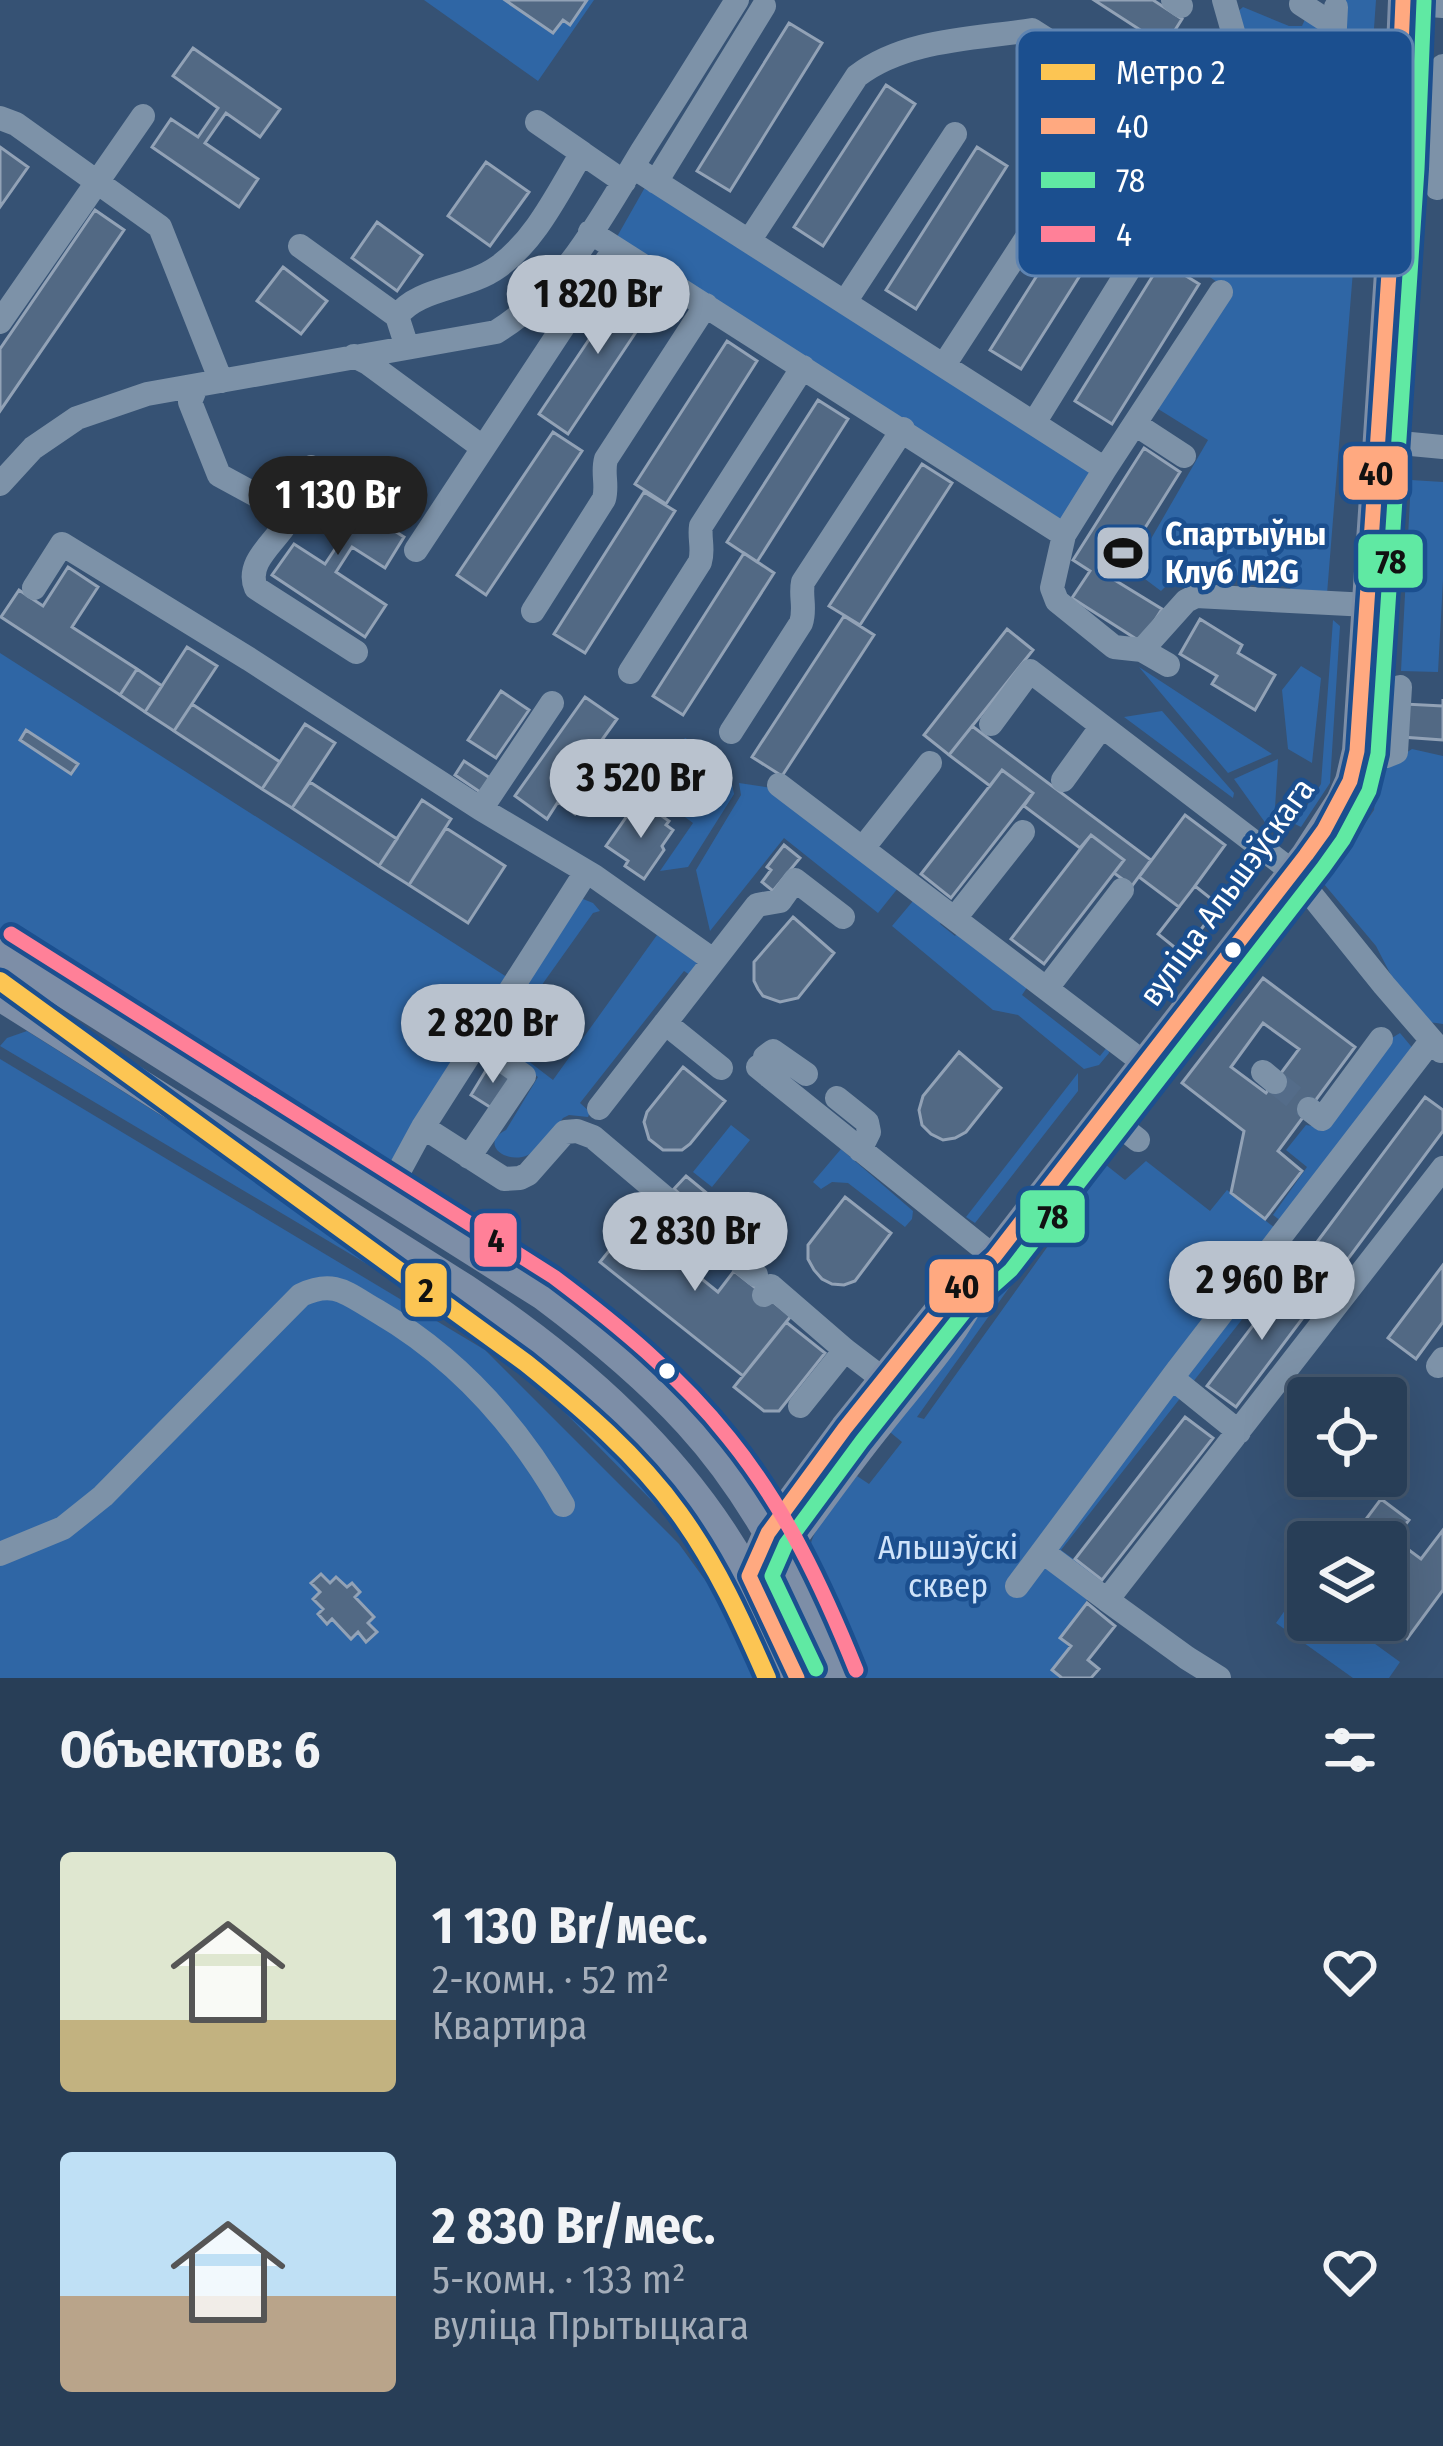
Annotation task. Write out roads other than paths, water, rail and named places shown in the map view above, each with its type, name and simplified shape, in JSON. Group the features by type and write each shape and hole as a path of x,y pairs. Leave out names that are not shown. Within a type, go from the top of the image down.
{"main road":[{"name":"вуліца Альшэўскага","path":"774,1544 883,1379 950,1297 990,1261 1293,872 1341,801 1357,751 1389,276"},
{"path":"0,952 543,1295 601,1338 691,1426 738,1484 774,1544 837,1678"},
{"path":"0,996 527,1330 571,1365 651,1443 703,1505 748,1576 797,1678"},
{"name":"вуліца Альшэўскага","path":"748,1576 940,1346 969,1304 990,1261"}],"street":[{"path":"0,484 33,448 77,418 147,394 496,332 524,315 549,291 590,232 737,0"},
{"path":"1224,0 1233,30"},
{"path":"1403,2 1443,6"},
{"path":"1301,4 1335,16 1335,30"},
{"path":"656,182 764,6"},
{"path":"749,241 857,76 871,65 929,46 1017,32"},
{"path":"1440,189 1443,66"},
{"path":"0,322 143,116"},
{"path":"0,118 16,124 160,227 209,384"},
{"path":"537,122 582,153 656,182 1105,469"},
{"path":"845,302 955,134"},
{"path":"397,316 406,304 458,288 500,266 539,223 582,153"},
{"path":"590,232 1064,535"},
{"path":"300,246 397,316 407,347"},
{"path":"416,550 615,248"},
{"path":"944,365 1017,254"},
{"path":"1034,423 1125,276"},
{"path":"1168,665 1142,650 1114,646 1058,602 1052,588 1064,535 1221,292"},
{"path":"533,610 604,499 606,459 706,305"},
{"path":"354,356 482,447"},
{"path":"630,672 700,562 701,526 803,367"},
{"path":"209,384 190,402 219,475 280,514 283,528 252,569 256,588 356,652"},
{"path":"1135,424 1184,456"},
{"path":"731,732 801,622 803,582 903,429"},
{"path":"1378,441 1443,447"},
{"path":"263,500 279,480 311,467"},
{"path":"34,588 62,544 586,872 713,960"},
{"path":"1142,650 1196,596 1368,605"},
{"path":"991,724 1030,671 1293,872 1437,1047 1172,1378 1017,1586"},
{"path":"1357,751 1386,756 1396,752 1400,687"},
{"path":"481,809 552,703"},
{"path":"1063,781 1102,726"},
{"path":"863,848 930,763"},
{"path":"779,785 1144,1064"},
{"path":"955,918 1023,832"},
{"path":"385,1197 424,1127 586,872"},
{"path":"599,1108 757,904 780,901 796,880 843,917"},
{"path":"1047,988 1121,890"},
{"path":"665,1023 721,1068"},
{"path":"1310,1109 1322,1119 1381,1039"},
{"path":"469,1157 524,1076 478,1043"},
{"path":"860,1150 869,1132 867,1122 824,1084 773,1051 764,1057 763,1071 990,1261"},
{"path":"807,1107 824,1084"},
{"path":"1105,1114 1138,1140"},
{"path":"424,1127 469,1157 531,1176 565,1132 578,1130 593,1137 767,1291 883,1379"},
{"path":"1107,1600 1443,1168"},
{"path":"0,1554 64,1528 103,1496 301,1295 320,1286 342,1291 442,1354 538,1461 563,1505"},
{"path":"800,1406 844,1350"},
{"path":"1172,1378 1239,1432"},
{"path":"1043,1552 1219,1678"}],"tunnel":[{"path":"1275,1082 1309,1109"}],"metro line":[{"name":"2","path":"0,981 526,1363 588,1415 645,1471 692,1532 728,1593 767,1678"}],"place":[{"name":"Спартыўны Клуб M2G","path":"1123,553"}],"park label":[{"name":"Альшэўскі сквер","path":"948,1567"}]}
